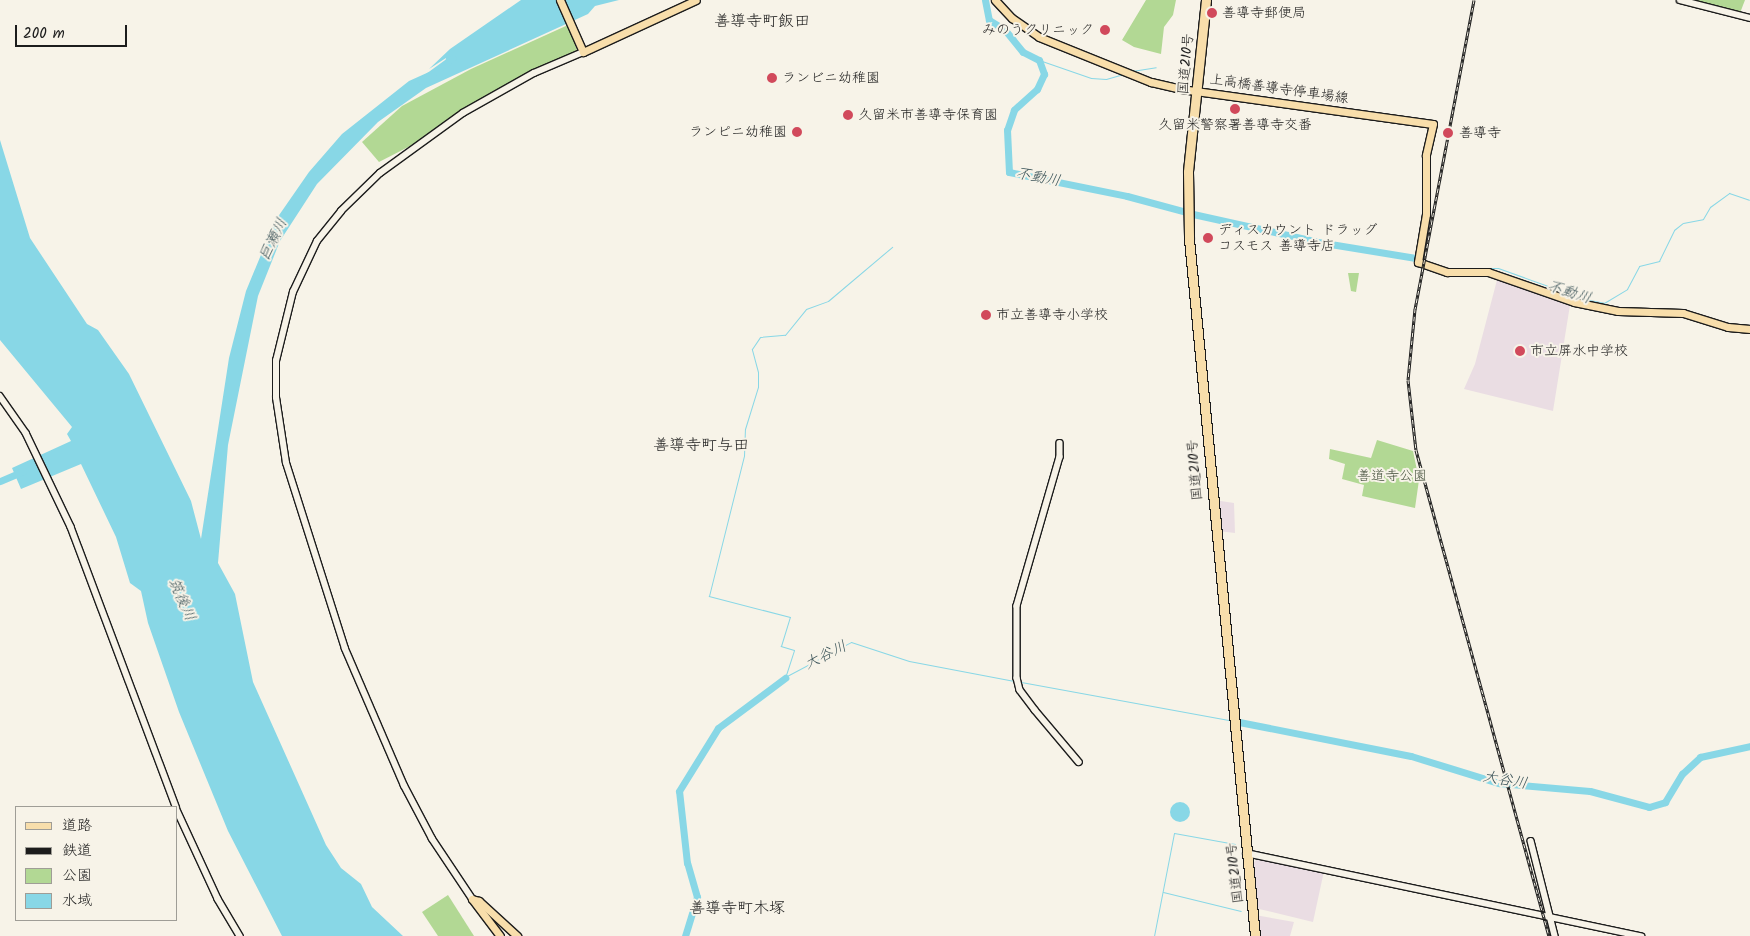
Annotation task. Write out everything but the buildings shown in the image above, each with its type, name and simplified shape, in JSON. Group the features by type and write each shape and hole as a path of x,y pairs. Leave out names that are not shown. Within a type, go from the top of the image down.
{"highway":[{"name":"国道210号","path":"1206,0 1198,91 1188,172 1190,259 1255,936"}],"main road":[{"path":"560,0 582,50 696,0"},
{"name":"上高橋善導寺停車場線","path":"995,0 1012,18 1039,37 1151,82 1198,91 1433,124 1426,155 1426,214 1418,262 1447,272 1488,272 1568,300 1618,311 1684,313 1728,327 1750,329"},
{"path":"472,899 500,936"},
{"path":"472,899 479,901 517,936"}],"street":[{"path":"1680,0 1750,18"},
{"path":"472,899 432,839 404,786 370,713 345,649 286,463 276,398 276,361 293,292 306,260 341,211 380,173 463,113 534,73 582,50"},
{"path":"0,396 20,423 38,456 78,544 175,806"},
{"path":"1060,444 1060,457 1017,606 1017,678 1025,696 1079,762"},
{"path":"178,812 218,898 240,936"},
{"path":"1531,841 1555,936"},
{"path":"1246,852 1641,936"}],"shaded area":[{"name":"市立屏水中学校","path":"1497,280 1570,305 1553,411 1464,389 1475,364"},
{"path":"1214,500 1234,503 1235,533 1218,531"},
{"path":"1257,859 1324,871 1313,922 1255,908 1251,866"},
{"path":"1255,915 1294,922 1290,936 1257,936"}],"green space":[{"path":"1146,0 1176,0 1173,15 1164,27 1161,54 1134,47 1122,40"},
{"path":"1688,0 1745,0 1740,13"},
{"path":"568,25 577,50 414,144 379,162 362,142 402,106 471,69"},
{"path":"1348,273 1359,273 1356,292 1351,291"},
{"name":"善道寺公園","path":"1377,440 1413,451 1419,480 1415,508 1362,496 1364,485 1342,479 1345,464 1329,459 1330,449 1371,458"},
{"path":"448,895 474,936 438,936 422,912"}],"water":[{"name":"筑後川","path":"521,0 619,0 595,6 588,14 426,88 378,122 317,184 280,241 258,296 228,445 218,563 235,594 253,682 326,845 341,868 361,884 372,907 403,936 282,936 228,831 179,712 148,623 141,591 130,583 116,537 81,464 21,489 12,468 71,441 67,434 72,427 0,340 0,140 30,238 87,324 98,330 129,374 191,501 201,539 229,358 246,291 275,221 309,172 342,134 409,81 429,72 428,77 445,65 446,58 429,69 450,49"},
{"path":"1180,802 1187,805 1190,812 1187,819 1180,822 1173,819 1170,812 1173,805"}],"waterway":[{"name":"不動川","path":"985,0 989,20 1005,30 1023,52 1039,60 1044,74 1037,89 1014,110 1007,130 1009,172 1127,196 1186,212"},
{"name":"巨瀬川","path":"421,81 453,58"},
{"path":"1039,60 1091,78 1106,79 1124,74"},
{"path":"1132,71 1156,67"},
{"name":"不動川","path":"1464,268 1498,268 1584,299 1604,303 1627,289 1639,266 1659,261 1674,230 1683,223 1703,219 1710,207 1729,193 1749,200"},
{"name":"不動川","path":"1193,214 1315,241"},
{"name":"不動川","path":"1318,242 1416,258"},
{"path":"785,678 794,650 781,646 790,617 709,596 744,456 745,429 758,387 758,372 752,349 760,337 785,335 806,309 828,301 892,247"},
{"path":"0,481 23,471"},
{"name":"大谷川","path":"785,677 851,642 909,661 1014,681"},
{"name":"大谷川","path":"685,936 697,897 687,863 679,791 718,728 785,678"},
{"name":"大谷川","path":"1021,682 1229,720"},
{"name":"大谷川","path":"1239,722 1411,756 1499,783 1590,791 1649,807 1665,802 1682,774 1700,757 1750,746"},
{"path":"1154,936 1174,833 1235,844"},
{"path":"1163,892 1241,911"}],"railway":[{"path":"1474,0 1415,309 1408,380 1416,450 1549,936"}],"place":[{"name":"善導寺郵便局","path":"1212,13"},
{"name":"みのうクリニック","path":"1105,30"},
{"name":"ランビニ幼稚園","path":"772,78"},
{"name":"久留米警察署善導寺交番","path":"1235,109"},
{"name":"久留米市善導寺保育園","path":"848,115"},
{"name":"ランピニ幼稚園","path":"797,132"},
{"name":"善導寺","path":"1448,133"},
{"name":"ディスカウント ドラッグ コスモス 善導寺店","path":"1208,238"},
{"name":"市立善導寺小学校","path":"986,315"},
{"name":"市立屏水中学校","path":"1520,351"}],"district":[{"name":"善導寺町飯田","path":"762,22"},
{"name":"善導寺町与田","path":"701,446"},
{"name":"善導寺町木塚","path":"737,909"}]}
